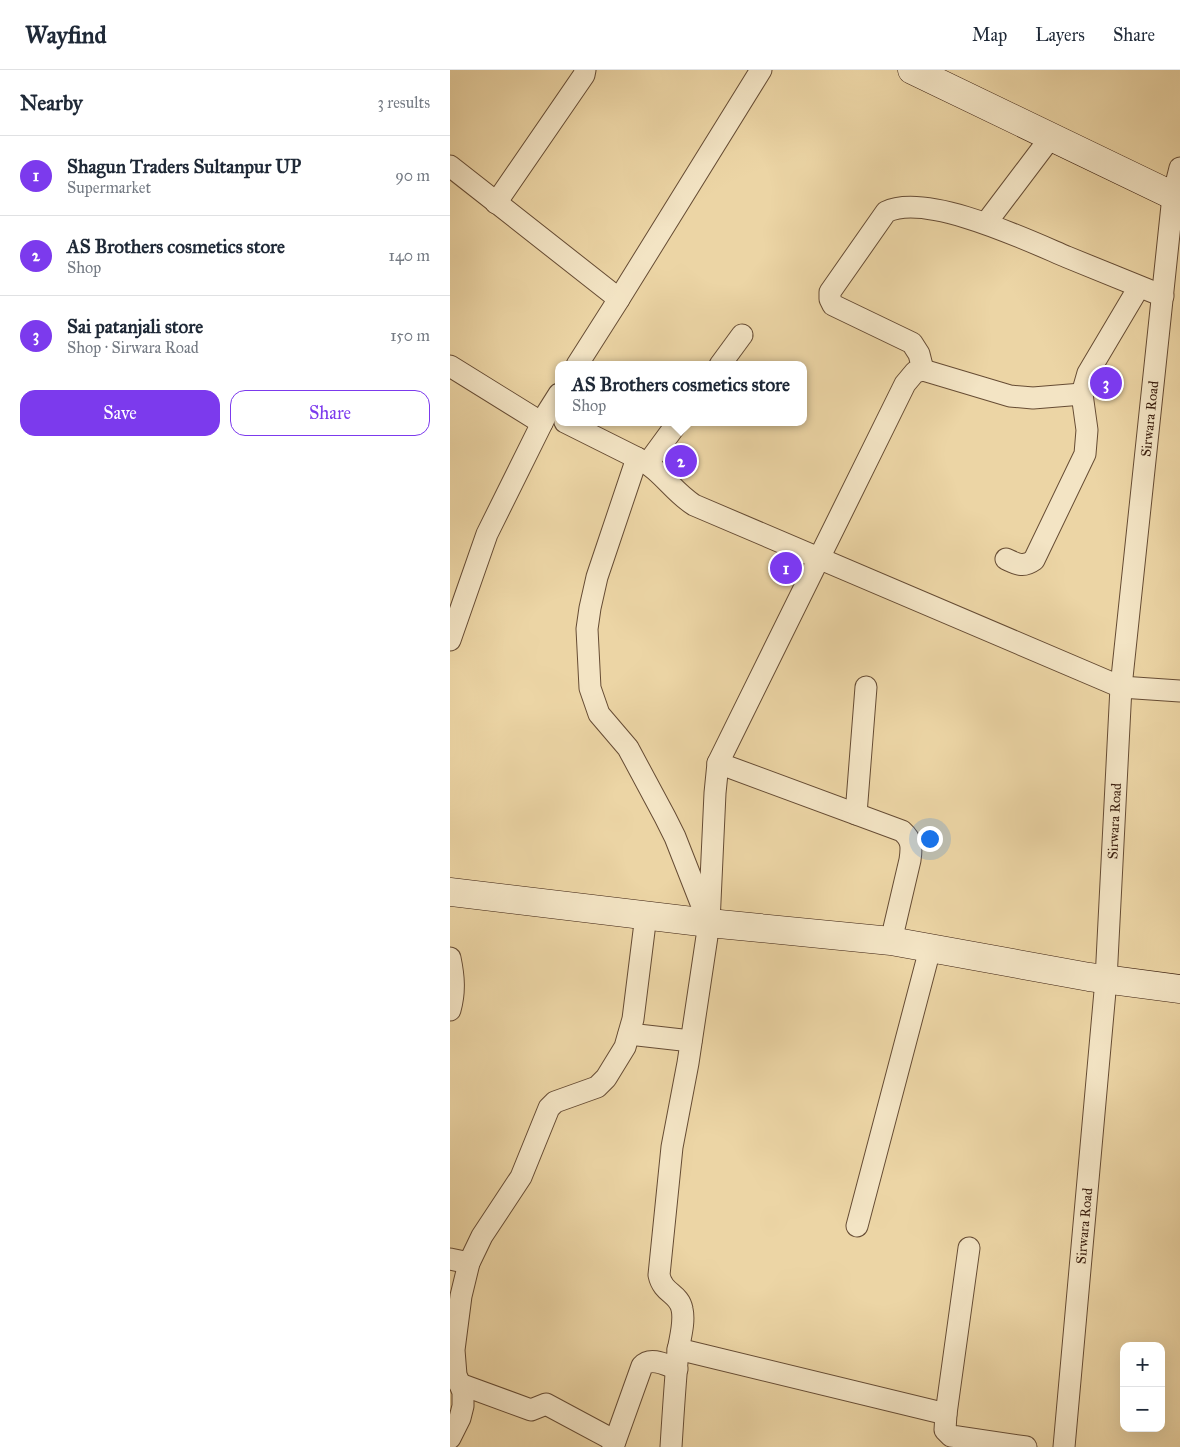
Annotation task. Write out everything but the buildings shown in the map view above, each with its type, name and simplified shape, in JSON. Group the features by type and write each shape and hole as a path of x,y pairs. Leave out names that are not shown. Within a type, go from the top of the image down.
{"street":[{"path":"496,203 584,75 585,70"},
{"path":"580,361 762,70"},
{"path":"912,70 1051,137 1178,204"},
{"path":"986,223 1051,137"},
{"path":"450,166 619,299"},
{"name":"Sirwara Road","path":"1064,1447 1106,980 1121,687 1163,296 1178,204 1180,168"},
{"path":"923,370 919,354 912,343 833,305 830,299 830,292 886,212 895,207 928,209 986,223 1163,296"},
{"path":"1006,559 1021,566 1034,560 1085,454 1088,430 1082,394 1088,373 1139,287"},
{"path":"723,361 742,335"},
{"path":"450,366 553,419 487,534 450,640"},
{"path":"671,1447 683,1317 682,1307 677,1299 661,1285 659,1275 672,1147 709,923 718,763 798,603 818,557 905,384 914,372 923,370 1010,396 1033,398 1082,394"},
{"path":"568,426 642,461 662,475 683,498 694,504 1121,687 1180,691"},
{"path":"674,426 642,461 597,577 587,629 590,688 599,714 628,748 675,836 709,923"},
{"path":"856,814 866,687"},
{"path":"718,763 902,830 909,838 911,848 910,860 891,942"},
{"path":"450,892 709,923 891,942 1106,980 1180,989"},
{"path":"450,1438 460,1418 464,1398 456,1376 454,1350 461,1296 459,1261 482,1236 521,1177 549,1108 555,1102 597,1087 606,1078 624,1047 633,1019 646,915"},
{"path":"858,1226 930,948"},
{"path":"450,958 454,977 450,1010"},
{"path":"629,1034 691,1041"},
{"path":"969,1248 945,1430 951,1436 1026,1447"},
{"path":"460,1384 532,1410 546,1404 614,1444 642,1366 651,1360 678,1359 946,1414"}],"place":[{"name":"Sai patanjali store","path":"1106,383"},
{"name":"AS Brothers cosmetics store","path":"681,461"},
{"name":"Shagun Traders Sultanpur UP","path":"786,568"}]}
